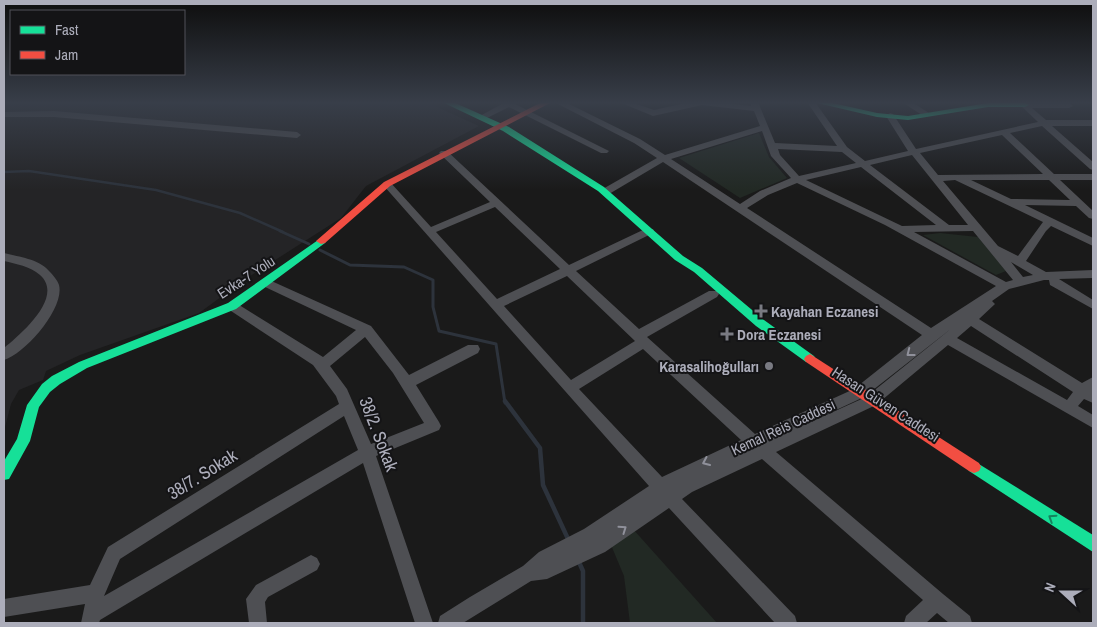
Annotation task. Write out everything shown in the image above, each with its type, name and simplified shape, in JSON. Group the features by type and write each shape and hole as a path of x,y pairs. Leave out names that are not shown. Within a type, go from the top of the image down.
{"street":[{"path":"254,131 297,135"},
{"name":"Evka-7 Yolu","path":"4,474 23,441 33,406 46,388 56,380 84,365 138,342 232,306 306,254 387,184 444,153 496,131"},
{"name":"Hasan Güven Caddesi","path":"516,131 555,152 599,184 603,191 679,258 698,270 760,323 859,400 1093,544"},
{"path":"565,131 604,151"},
{"path":"617,131 637,141 932,335"},
{"path":"603,191 662,159 752,131"},
{"path":"764,131 776,156 797,179 900,229 1005,286"},
{"path":"831,131 844,150 946,228"},
{"path":"900,131 914,152 1020,281"},
{"path":"739,209 764,193 797,179 1007,131"},
{"path":"1053,131 1093,167"},
{"path":"1004,132 1093,216"},
{"path":"771,146 844,150"},
{"path":"444,153 640,339 752,441 963,623"},
{"path":"956,177 1093,242"},
{"path":"935,178 1093,177"},
{"path":"387,184 570,388 788,623"},
{"path":"1007,202 1080,203"},
{"path":"430,231 497,203"},
{"path":"1020,262 1042,229 1050,222"},
{"path":"900,229 976,228"},
{"path":"496,305 649,231"},
{"path":"990,245 1093,305"},
{"path":"4,257 24,260 36,265 48,274 54,286 51,303 42,318 20,344 4,355"},
{"name":"Hasan Güven Caddesi","path":"679,258 691,274 713,294 781,349 1093,556"},
{"name":"Kemal Reis Caddesi","path":"447,623 476,602 529,572 546,570 571,552 599,546 688,470 752,441 859,400 932,335 1005,286 1020,281 1093,274"},
{"name":"Kemal Reis Caddesi","path":"665,491 764,451 859,400 1003,296 1049,279 1093,281"},
{"path":"91,619 367,452 434,426 407,383 366,328 267,283"},
{"path":"570,388 640,339 713,294"},
{"name":"38/2. Sokak","path":"232,306 318,361 342,393 367,452 424,623"},
{"path":"970,319 1090,390 1069,408"},
{"path":"322,366 366,328"},
{"path":"947,338 1093,422"},
{"path":"407,383 473,349"},
{"name":"38/7. Sokak","path":"91,619 96,593 114,553 348,406"},
{"path":"258,623 255,599 262,591 311,564"},
{"path":"4,608 96,593"},
{"path":"912,623 937,600"}],"shaded area":[{"path":"4,131 469,131 366,186 341,218 247,278 199,313 80,355 46,371 43,380 19,390 11,404 4,431"},
{"path":"759,133 769,157 787,178 740,198 679,158"},
{"path":"940,233 978,237 1006,271 996,275 923,235"},
{"path":"632,528 717,623 630,623 624,576 611,545"}],"waterway":[{"path":"4,172 29,171 156,190 240,213 283,232"},
{"path":"280,231 309,244"},
{"path":"320,250 350,265 404,267 433,280 433,307 439,331 496,344 505,403"},
{"path":"505,401 540,448 543,485 569,541"},
{"path":"578,560 583,571 583,623"}],"traffic: fast":[{"path":"510,131 601,189 679,258 698,270 760,323 810,359"},
{"path":"4,474 23,441 33,405 46,388 56,380 83,365 232,306 321,241"},
{"path":"974,467 1093,544"}],"traffic: jam":[{"path":"321,241 387,184 491,131"},
{"path":"810,359 974,467"}],"place":[{"name":"Kayahan Eczanesi","path":"761,311"},
{"name":"Dora Eczanesi","path":"727,334"},
{"name":"Karasalihoğulları","path":"769,366"}]}
